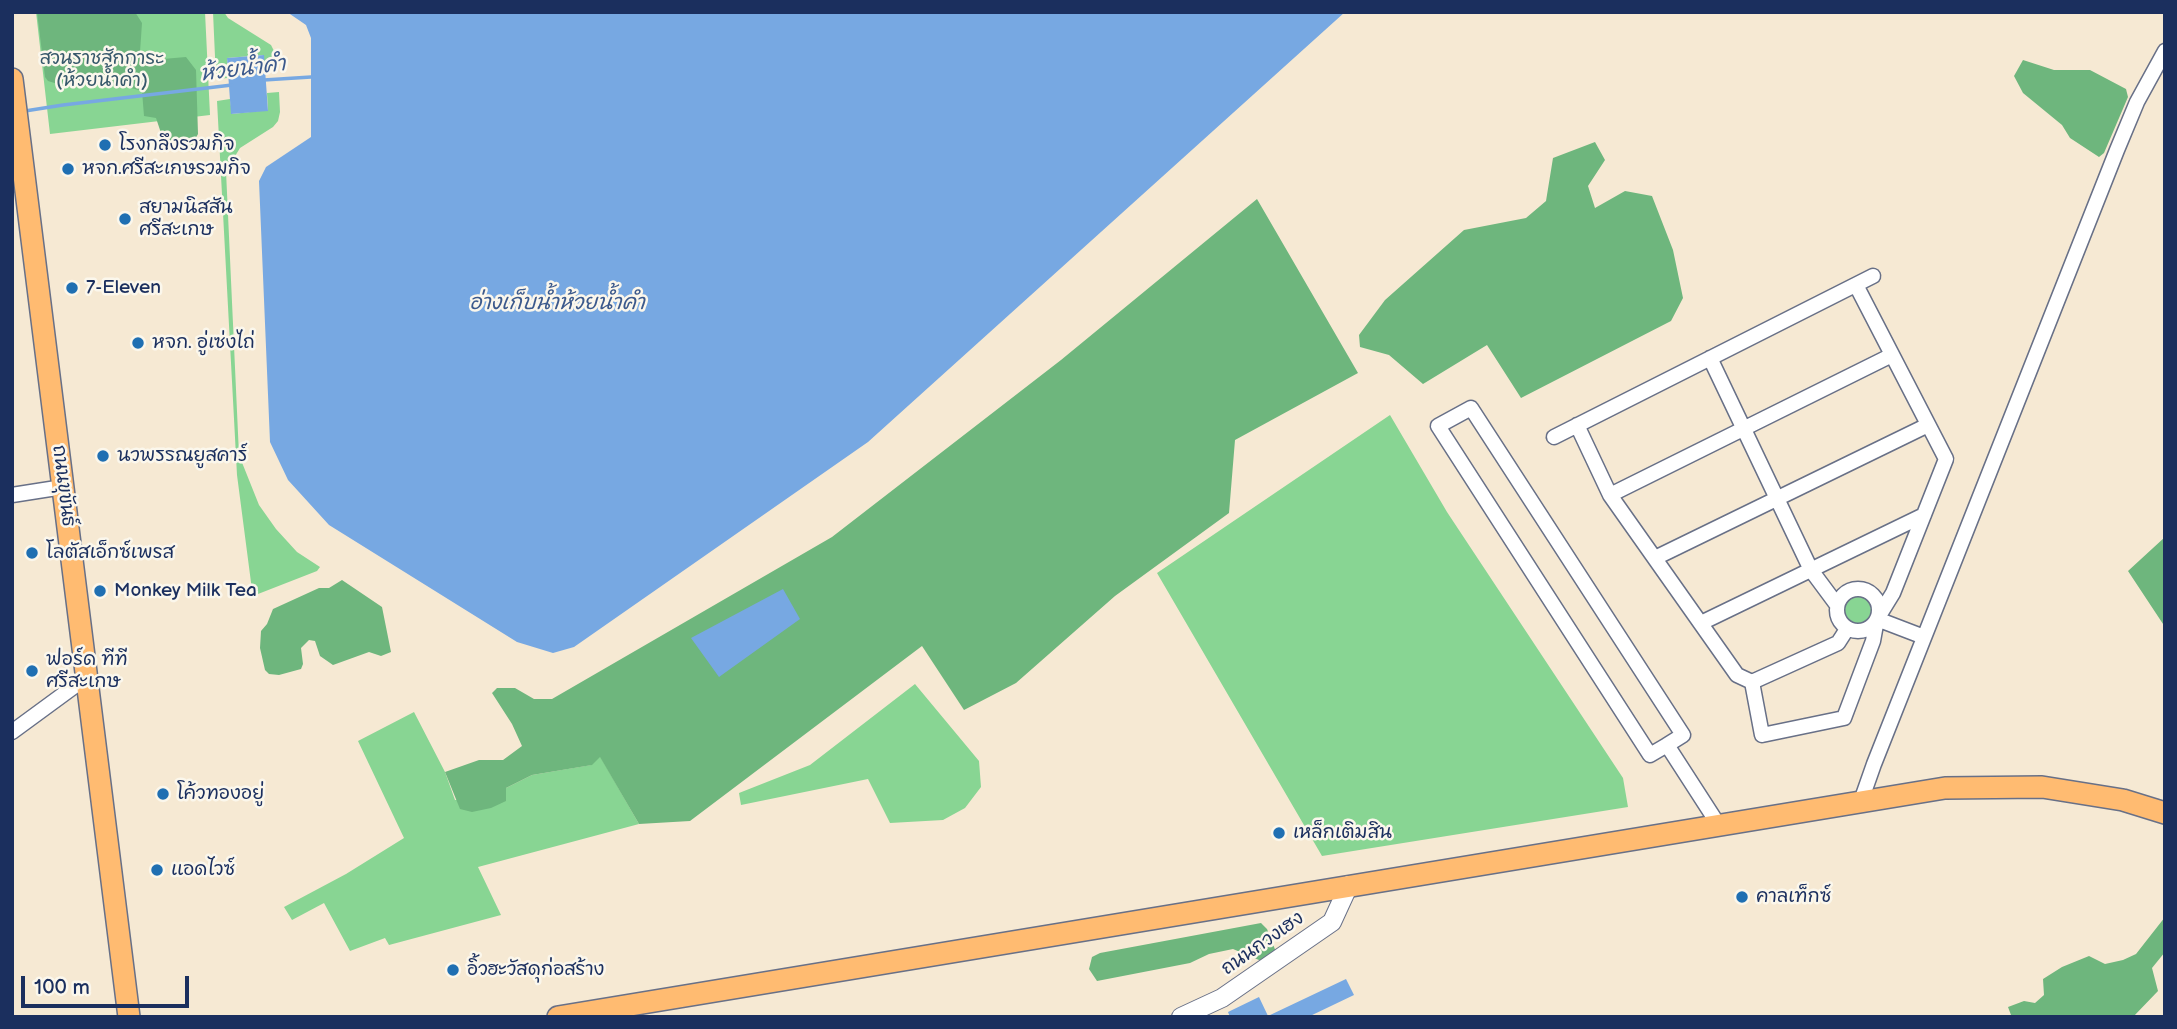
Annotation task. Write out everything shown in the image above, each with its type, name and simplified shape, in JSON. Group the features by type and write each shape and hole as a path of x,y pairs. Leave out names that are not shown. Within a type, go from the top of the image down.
{"main road":[{"name":"ถนนขุขันธ์","path":"13,84 19,130 20,211 63,487 129,1017"},
{"path":"558,1017 1945,788 2042,787 2123,800 2165,813"}],"street":[{"path":"1861,801 2122,138 2137,102 2165,51"},
{"path":"1554,437 1873,276"},
{"path":"1752,682 1762,735 1844,718 1873,641 1877,619 1878,605 1876,599 1865,590 1851,590 1840,598 1837,605 1838,619 1847,629 1856,632 1872,626 1877,619 1893,593 1946,459 1856,285"},
{"path":"1610,495 1892,355"},
{"path":"1710,358 1811,570 1837,605"},
{"path":"1471,408 1683,735 1667,745 1650,755 1438,426 1471,408"},
{"path":"1577,425 1610,495 1737,675 1752,682 1838,643 1847,629"},
{"path":"1655,558 1928,425"},
{"path":"12,495 63,487"},
{"path":"1701,623 1924,515"},
{"path":"1877,619 1924,637"},
{"path":"12,732 87,677"},
{"path":"1667,745 1718,824"},
{"name":"ถนนกวงเฮง","path":"1181,1017 1222,998 1332,922 1349,885"}],"green space":[{"name":"สวนราชสักการะ (ห้วยน้ำคำ)","path":"36,12 205,12 210,115 50,134"},
{"path":"37,12 135,12 142,23 140,52 144,57 151,60 186,57 196,70 198,134 192,145 170,150 165,145 156,118 144,116 142,91 102,80 80,80 61,85 48,81 45,77"},
{"path":"213,12 224,12 228,18 271,45 275,53 276,71 265,71 263,55 227,58 228,78 216,79"},
{"path":"2023,60 2054,70 2090,70 2126,89 2128,97 2104,153 2099,157 2070,138 2062,125 2023,93 2014,76"},
{"path":"279,92 278,121 240,148 226,171 239,455 259,505 276,529 297,552 320,567 317,571 258,594 252,590 237,475 217,101 230,99 232,114 268,110 267,93"},
{"path":"1595,142 1605,160 1588,186 1595,208 1625,191 1652,196 1673,250 1683,298 1671,321 1521,398 1487,345 1423,384 1389,355 1360,347 1359,335 1385,300 1464,230 1526,218 1546,201 1553,158"},
{"path":"1257,199 1358,373 1235,440 1229,513 1115,596 1016,683 964,710 922,646 690,821 639,824 600,757 592,765 532,775 506,788 506,801 491,808 472,812 460,809 445,772 479,760 503,760 522,746 512,724 492,693 497,688 515,688 534,699 552,699 832,537 1061,360"},
{"path":"1390,415 1447,512 1623,778 1628,807 1322,856 1157,573"},
{"path":"2165,537 2165,627 2128,571"},
{"path":"342,580 382,607 391,652 381,656 369,652 333,665 320,656 315,641 309,640 301,648 301,669 279,675 269,674 265,670 260,648 261,631 273,609 319,588 329,588"},
{"path":"1857,596 1867,600 1871,610 1867,620 1857,624 1847,620 1843,610 1847,600"},
{"path":"915,684 979,761 981,787 965,808 943,820 890,823 868,779 741,805 739,793 810,765"},
{"path":"414,712 445,772 455,800 505,801 506,788 532,775 591,765 600,756 639,824 478,867 501,915 389,945 385,938 350,951 324,903 292,920 284,907 346,874 404,838 358,741"},
{"path":"2165,917 2165,952 2152,968 2158,991 2133,1017 2011,1015 2008,1007 2024,1001 2035,1003 2044,995 2043,979 2062,967 2089,956 2105,964 2136,954"},
{"path":"1261,923 1267,929 1276,952 1271,959 1259,960 1233,949 1209,954 1190,963 1097,981 1089,969 1092,957 1100,953"}],"water":[{"name":"อ่างเก็บน้ำห้วยน้ำคำ","path":"287,12 1345,12 868,442 574,647 553,653 517,642 329,525 288,480 270,442 259,181 266,167 311,137 311,38 306,25"},
{"path":"264,55 268,111 231,114 227,58"},
{"path":"783,589 800,619 719,677 691,638"},
{"path":"1346,979 1354,995 1308,1017 1230,1017 1228,1012 1259,997 1268,1016"}],"waterway":[{"name":"ห้วยน้ำคำ","path":"264,80 311,77"},
{"name":"ห้วยน้ำคำ","path":"25,111 232,85"}],"place":[{"name":"โรงกลึงรวมกิจ","path":"105,145"},
{"name":"หจก.ศรีสะเกษรวมกิจ","path":"68,169"},
{"name":"สยามนิสสัน ศรีสะเกษ","path":"125,219"},
{"name":"7-Eleven","path":"72,288"},
{"name":"หจก. อู่เซ่งไถ่","path":"138,343"},
{"name":"นวพรรณยูสคาร์","path":"103,456"},
{"name":"โลตัสเอ็กซ์เพรส","path":"32,553"},
{"name":"Monkey Milk Tea","path":"100,591"},
{"name":"ฟอร์ด ทีที ศรีสะเกษ","path":"32,671"},
{"name":"โค้วทองอยู่","path":"163,794"},
{"name":"เหล็กเติมสิน","path":"1279,833"},
{"name":"แอดไวซ์","path":"157,870"},
{"name":"คาลเท็กซ์","path":"1742,897"},
{"name":"อิ้วฮะวัสดุก่อสร้าง","path":"453,970"}]}
